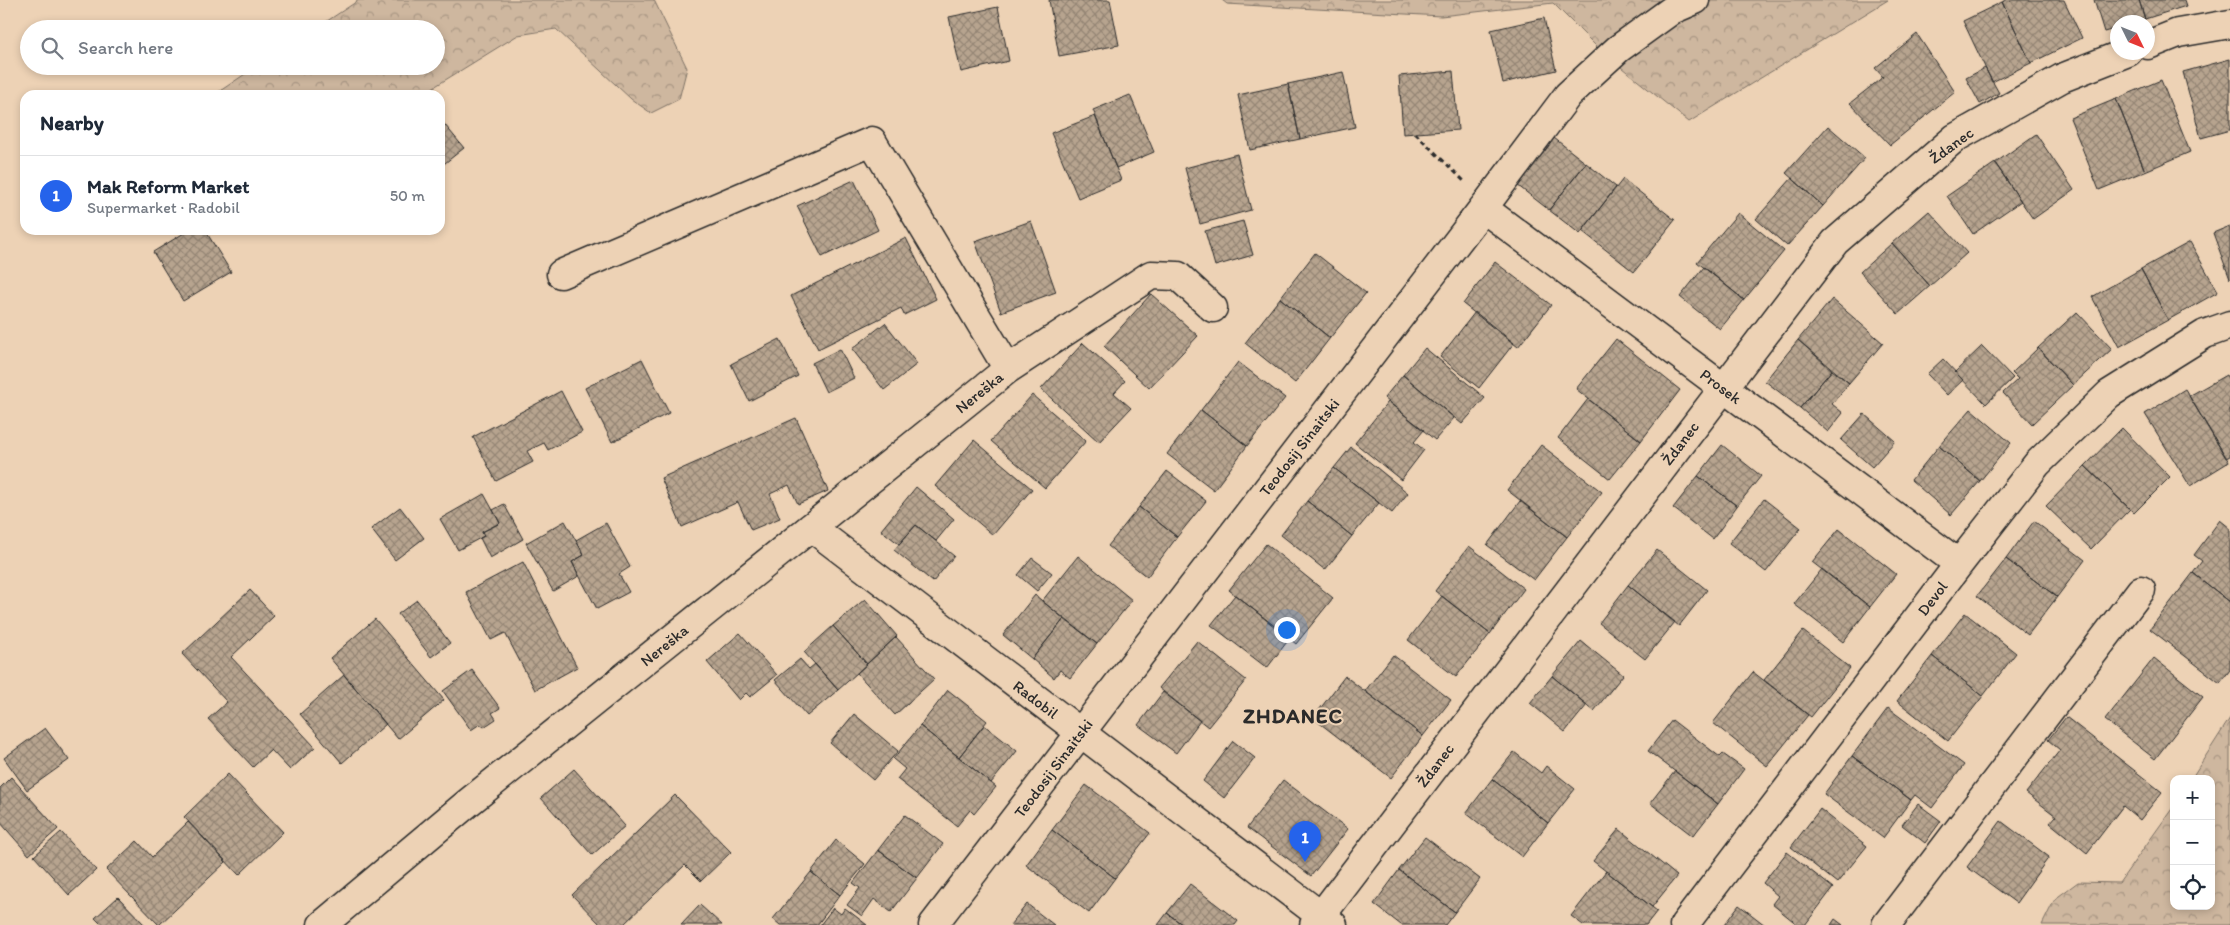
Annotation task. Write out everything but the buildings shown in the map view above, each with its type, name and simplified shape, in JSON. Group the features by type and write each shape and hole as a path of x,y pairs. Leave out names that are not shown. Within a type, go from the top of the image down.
{"street":[{"name":"Teodosij Sinaitski","path":"933,925 1485,206 1568,94 1618,49 1672,10 1695,0"},
{"path":"2155,42 2178,33 2230,24"},
{"name":"Ždanec","path":"1323,922 1722,387 1835,242 1955,138 2062,78 2110,59"},
{"name":"Nereška","path":"561,274 872,141 1008,369"},
{"name":"Prosek","path":"1485,206 1722,387 1959,564"},
{"name":"Nereška","path":"322,925 485,789 1008,369 1151,275 1178,276 1213,308"},
{"name":"Devol","path":"1684,925 2037,464 2109,394 2205,334 2230,325"},
{"name":"Radobil","path":"811,528 1080,732 1323,922"},
{"path":"1886,925 2141,590"}],"path":[{"path":"1415,133 1485,206"}],"green space":[{"path":"359,0 654,0 687,68 679,99 651,113 631,99 556,29 518,35 429,90 221,90 244,75 445,75 445,20 329,20"},
{"path":"1222,0 1888,0 1689,122 1601,51 1553,3 1441,16 1227,4"},
{"path":"2230,718 2230,925 2042,925 2055,899 2078,882 2119,883 2170,812 2170,910 2215,910 2215,775 2194,775"}],"place":[{"name":"Mak Reform Market","path":"1305,862"}],"district":[{"name":"ZHDANEC","path":"1293,716"}]}
